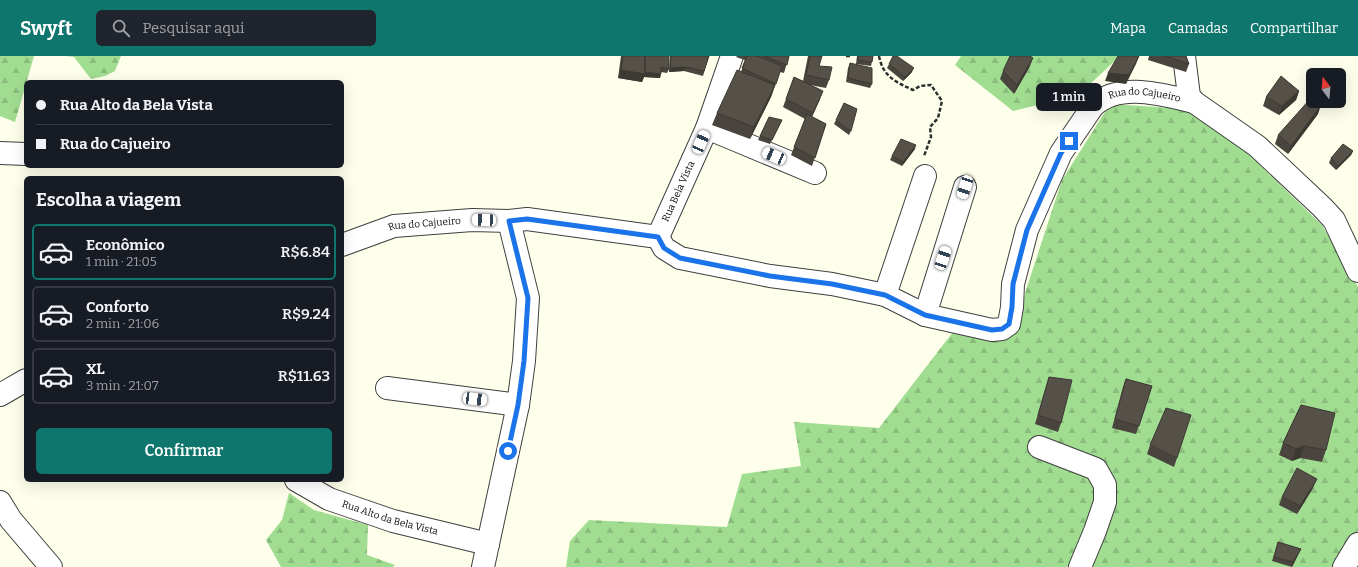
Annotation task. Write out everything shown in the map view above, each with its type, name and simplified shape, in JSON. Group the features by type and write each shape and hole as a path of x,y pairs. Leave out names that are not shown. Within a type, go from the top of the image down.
{"street":[{"name":"Rua Bela Vista","path":"658,237 707,128 732,56"},
{"path":"1184,56 1189,96 1194,102 1257,146 1322,207 1334,220 1358,271"},
{"name":"Rua do Cajueiro","path":"344,244 394,226 472,220 509,221 527,219 658,237 664,248 680,258 770,276 832,284 885,295 925,315 992,330 1002,329 1009,324 1012,307 1013,284 1027,230 1061,153 1093,106 1100,99 1117,94 1133,92 1154,93 1194,102"},
{"path":"707,128 815,173"},
{"path":"0,153 24,154"},
{"path":"885,295 924,176"},
{"path":"925,315 965,187"},
{"path":"484,567 518,405 524,361 528,298 509,221"},
{"path":"0,395 24,381"},
{"path":"387,388 518,405"},
{"path":"1039,447 1096,469 1101,475 1105,485 1105,502 1080,567"},
{"name":"Rua Alto da Bela Vista","path":"299,482 329,499 393,521 488,544"},
{"path":"0,502 11,520 51,567"},
{"path":"1344,567 1358,544"}],"path":[{"path":"879,56 881,67 895,82 914,90 920,86 931,85 942,101 938,118 930,127 931,137 924,157 924,176"}],"green space":[{"path":"0,56 34,56 27,80 24,80 24,91 15,122 0,116"},
{"path":"66,56 121,56 115,71 105,76 91,79 74,57"},
{"path":"961,56 1120,56 1075,98 1058,100 1013,111 955,65"},
{"path":"1110,104 1188,109 1244,150 1322,225 1358,287 1358,531 1335,567 566,567 570,541 589,520 727,527 742,474 801,466 794,422 879,428 953,332 1017,329 1026,290 1062,180"},
{"path":"289,493 314,510 368,525 367,555 395,565 393,567 281,567 266,540 282,520"}],"building":[{"path":"623,56 645,56 645,74 621,70"},
{"path":"645,56 669,56 669,69 661,67 661,74 645,72"},
{"path":"671,56 709,56 704,71 686,67 670,68"},
{"path":"747,56 757,56 782,66 776,84 742,68"},
{"path":"764,56 789,56 787,65"},
{"path":"810,56 822,56 819,66 832,67 829,80 806,75"},
{"path":"858,56 873,56 872,62 858,60"},
{"path":"893,56 897,56 914,68 905,77 889,64"},
{"path":"1010,56 1030,56 1033,58 1017,85 1003,71"},
{"path":"1118,56 1139,56 1129,75 1108,73"},
{"path":"1165,56 1186,56 1189,64"},
{"path":"850,63 872,68 872,84 848,78"},
{"path":"737,70 775,85 754,127 717,113"},
{"path":"1281,76 1299,91 1282,106 1266,97"},
{"path":"794,77 823,91 813,113 786,99"},
{"path":"844,103 857,109 851,131 836,120"},
{"path":"1306,104 1306,108 1319,108 1291,146 1278,135"},
{"path":"807,114 826,124 815,158 794,147"},
{"path":"769,117 782,120 772,140 760,136"},
{"path":"901,139 916,145 903,162 892,156"},
{"path":"1343,144 1353,151 1338,166 1331,158"},
{"path":"1049,377 1072,380 1061,423 1038,415"},
{"path":"1126,379 1152,386 1139,426 1115,419"},
{"path":"1301,405 1335,413 1326,450 1304,446 1296,449 1283,443"},
{"path":"1166,408 1191,415 1177,458 1150,445"},
{"path":"1297,468 1317,479 1300,506 1282,497"},
{"path":"1278,542 1301,549 1293,562 1274,557"}],"route":[{"path":"508,451 518,405 524,361 528,298 509,221 527,219 658,237 664,248 680,258 770,276 832,284 885,295 925,315 992,330 1002,329 1009,324 1012,307 1013,284 1027,230 1061,153 1069,141"}]}
